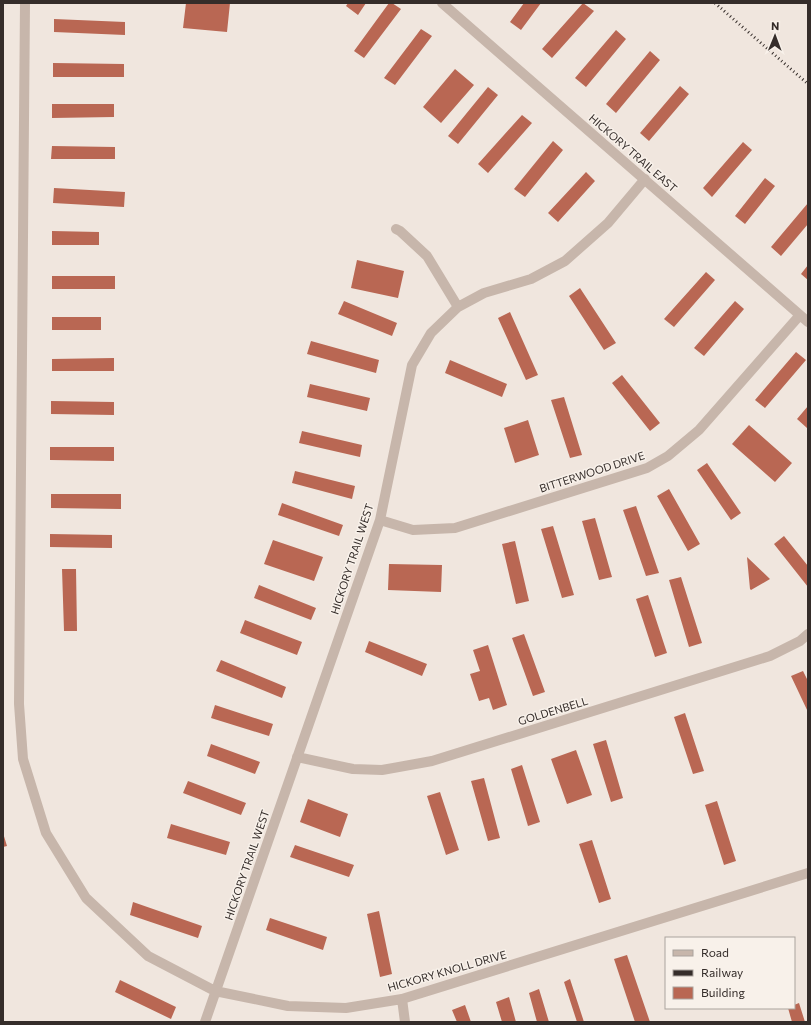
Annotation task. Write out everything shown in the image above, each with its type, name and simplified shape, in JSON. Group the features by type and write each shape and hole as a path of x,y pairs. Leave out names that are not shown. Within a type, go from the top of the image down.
{"street":[{"name":"HICKORY KNOLL DRIVE","path":"25,3 18,704 23,759 46,833 86,898 148,956 215,991 288,1006 346,1008 402,999 808,873"},
{"name":"HICKORY TRAIL EAST","path":"442,3 804,318"},
{"name":"HICKORY TRAIL WEST","path":"205,1022 380,520 412,364 431,333 458,307 484,292 531,279 565,261 608,223 645,179"},
{"path":"396,230 400,231 427,256 458,307"},
{"name":"BITTERWOOD DRIVE","path":"380,520 413,530 455,528 646,468 668,456 699,430 804,318"},
{"name":"GOLDENBELL","path":"297,757 353,769 382,770 432,760 770,656 800,641 808,634"},
{"path":"402,999 405,1022"}],"building":[{"path":"186,3 230,3 227,32 183,28"},
{"path":"348,3 366,3 358,15 346,6"},
{"path":"389,3 392,3 401,9 364,58 354,51"},
{"path":"524,3 541,3 521,30 510,22"},
{"path":"583,3 594,11 552,58 542,49"},
{"path":"54,19 125,22 125,35 54,32"},
{"path":"421,29 432,36 395,85 384,78"},
{"path":"616,30 626,39 586,87 575,78"},
{"path":"650,51 660,60 616,113 606,104"},
{"path":"53,63 124,64 124,77 53,77"},
{"path":"455,69 474,85 441,123 423,107"},
{"path":"680,86 689,94 649,141 640,133"},
{"path":"488,87 498,95 458,144 448,136"},
{"path":"52,104 114,104 114,117 52,118"},
{"path":"522,115 532,123 488,173 478,164"},
{"path":"553,141 563,150 525,197 514,189"},
{"path":"743,142 752,150 712,197 703,188"},
{"path":"52,146 115,147 115,159 51,159"},
{"path":"586,172 595,181 558,222 548,213"},
{"path":"765,178 775,186 745,224 735,216"},
{"path":"54,188 125,192 124,207 53,203"},
{"path":"808,203 808,224 781,256 771,247"},
{"path":"52,231 99,232 99,245 52,245"},
{"path":"357,260 404,271 398,298 351,288"},
{"path":"808,265 808,280 801,274"},
{"path":"706,272 715,280 674,327 664,319"},
{"path":"52,276 115,276 115,289 52,289"},
{"path":"580,288 616,343 604,350 569,296"},
{"path":"344,301 397,323 392,336 338,314"},
{"path":"735,301 744,309 704,356 694,348"},
{"path":"510,312 538,375 526,380 498,318"},
{"path":"52,317 101,317 101,330 52,330"},
{"path":"311,341 379,360 376,373 307,354"},
{"path":"796,352 806,360 765,408 755,400"},
{"path":"114,358 114,371 52,371 52,359"},
{"path":"450,360 507,384 502,397 445,373"},
{"path":"622,375 660,423 650,431 612,383"},
{"path":"310,384 370,398 367,411 307,397"},
{"path":"564,397 582,455 570,458 551,400"},
{"path":"51,401 114,402 114,415 51,414"},
{"path":"808,406 808,427 807,428 797,419"},
{"path":"528,420 539,455 515,463 504,428"},
{"path":"749,425 792,463 775,482 732,444"},
{"path":"302,431 362,445 360,457 299,443"},
{"path":"50,447 114,447 114,461 50,460"},
{"path":"707,463 741,513 731,520 697,470"},
{"path":"295,471 355,486 352,499 292,483"},
{"path":"669,489 700,544 688,551 657,496"},
{"path":"51,494 121,494 121,509 51,508"},
{"path":"282,503 343,525 339,536 278,515"},
{"path":"636,506 659,573 646,576 623,510"},
{"path":"595,518 612,577 599,580 582,521"},
{"path":"553,526 574,595 562,598 541,529"},
{"path":"50,534 112,535 112,548 50,547"},
{"path":"784,536 808,566 808,587 774,544"},
{"path":"273,540 323,557 314,581 264,564"},
{"path":"515,541 529,601 516,604 502,544"},
{"path":"747,557 770,579 751,590 750,589"},
{"path":"389,564 442,565 441,592 388,590"},
{"path":"62,569 76,569 77,631 64,631"},
{"path":"681,577 702,643 689,647 669,580"},
{"path":"259,585 316,608 311,620 254,598"},
{"path":"648,595 667,653 655,657 636,599"},
{"path":"245,620 302,642 297,655 240,633"},
{"path":"524,634 545,692 533,696 512,638"},
{"path":"369,641 427,664 422,676 365,652"},
{"path":"488,645 507,705 493,710 489,698 479,701 470,674 480,671 473,650"},
{"path":"221,660 286,687 282,698 216,671"},
{"path":"803,671 808,681 808,712 791,676"},
{"path":"215,705 273,724 269,736 211,718"},
{"path":"685,713 704,771 693,774 674,717"},
{"path":"606,740 623,798 611,802 593,744"},
{"path":"211,744 260,762 255,774 207,756"},
{"path":"576,750 592,795 567,804 551,759"},
{"path":"522,765 540,822 528,826 511,769"},
{"path":"484,778 500,838 488,841 471,781"},
{"path":"188,781 246,803 241,815 183,793"},
{"path":"440,792 459,850 446,855 427,796"},
{"path":"308,799 348,814 340,837 300,822"},
{"path":"717,801 736,861 724,865 705,805"},
{"path":"171,824 230,842 226,855 167,838"},
{"path":"3,833 7,846 3,847"},
{"path":"592,840 611,899 599,903 579,844"},
{"path":"295,845 354,865 349,877 290,857"},
{"path":"133,902 202,926 198,938 130,915"},
{"path":"379,911 392,974 380,977 367,914"},
{"path":"270,918 327,937 323,950 266,930"},
{"path":"627,955 650,1022 635,1022 614,959"},
{"path":"570,979 584,1022 577,1022 564,982"},
{"path":"120,980 176,1007 171,1019 115,992"},
{"path":"539,989 549,1022 537,1022 529,993"},
{"path":"509,997 516,1022 502,1022 496,1002"},
{"path":"799,1003 805,1022 792,1022 788,1009 795,1009 795,1005"},
{"path":"465,1005 471,1022 457,1022 452,1010"}],"railway":[{"path":"715,3 808,84"}]}
